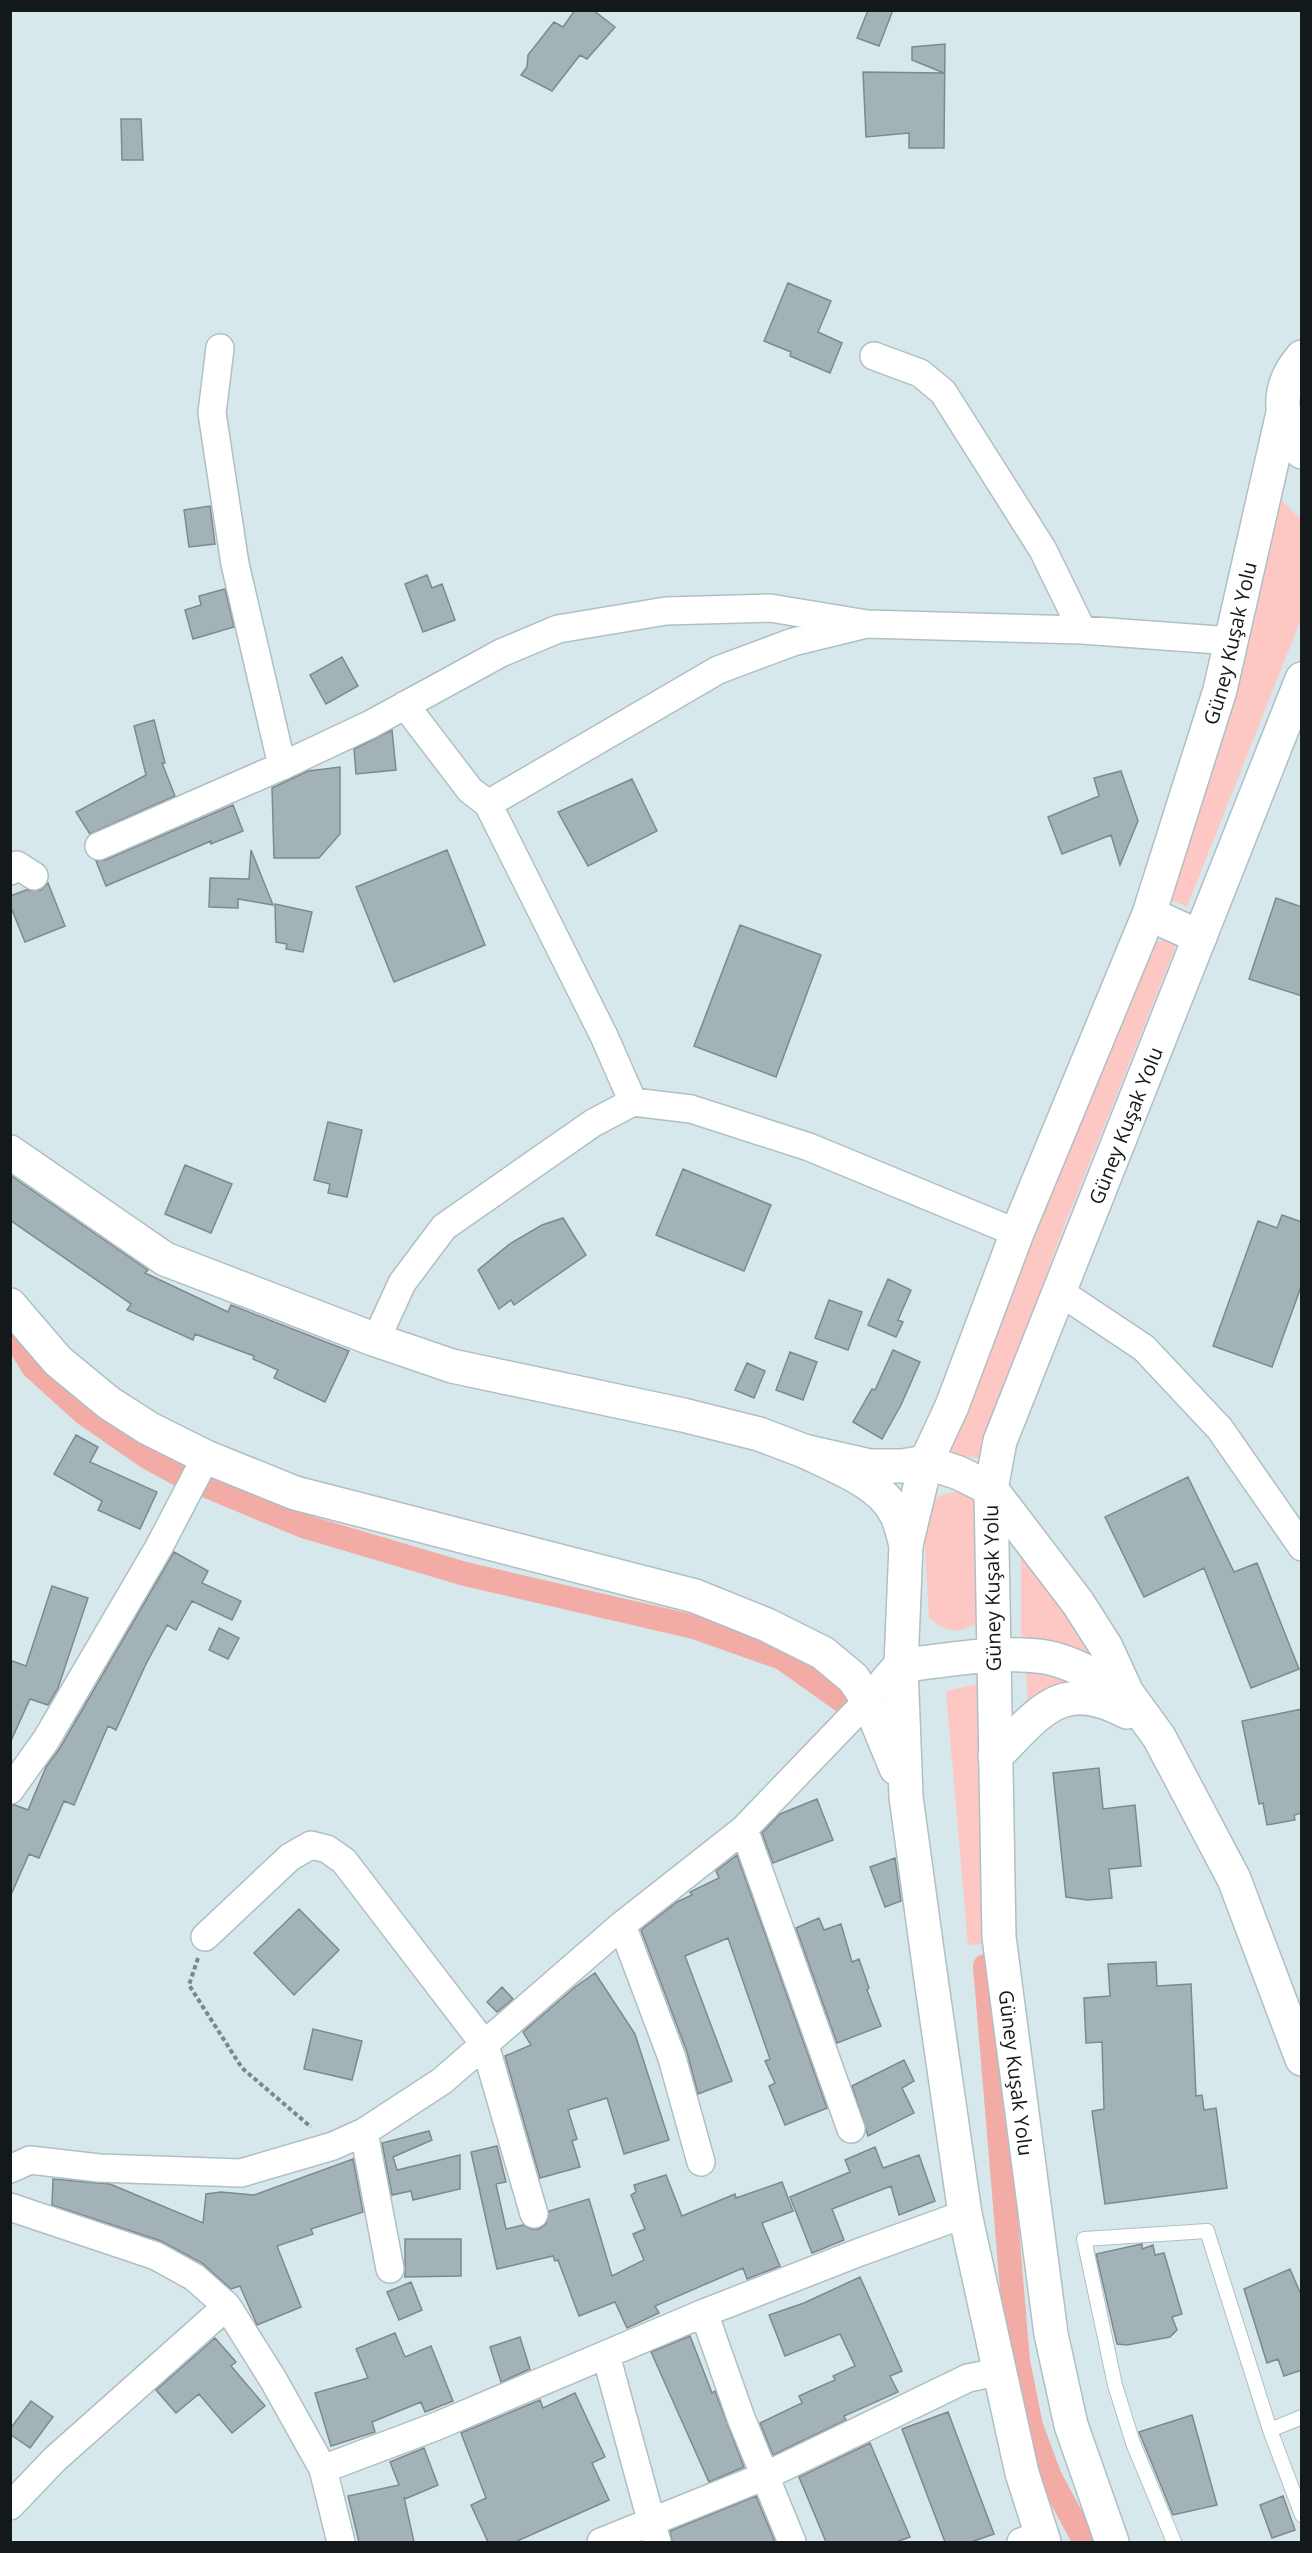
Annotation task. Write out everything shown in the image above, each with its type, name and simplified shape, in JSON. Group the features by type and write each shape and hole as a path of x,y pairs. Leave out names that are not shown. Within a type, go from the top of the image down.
{"main road":[{"name":"Güney Kuşak Yolu","path":"965,2214 906,1797 901,1665 906,1545 926,1462 952,1406 1017,1233 1149,914 1220,690 1283,413 1283,389 1297,362 1302,330"},
{"path":"1283,413 1289,435 1302,452"},
{"name":"Güney Kuşak Yolu","path":"1112,2542 1071,2425 1051,2334 999,1937 991,1489 1000,1442 1302,679"},
{"path":"1274,749 1302,721"},
{"path":"1149,914 1200,937"},
{"path":"10,1152 165,1259 376,1340 452,1366 683,1415 759,1434 804,1451 854,1475 880,1493 896,1512 906,1545"},
{"path":"10,1305 58,1361 109,1403 203,1462 295,1493 695,1596 767,1625 823,1653 853,1678 868,1700 888,1744 906,1797"},
{"path":"804,1451 870,1466 902,1466 926,1462 959,1473 991,1489 1078,1603 1106,1647 1127,1693 1159,1737 1234,1879 1302,2059"},
{"path":"868,1700 901,1665 993,1656 1039,1656 1080,1670 1127,1693"},
{"path":"995,1757 1040,1712 1068,1698 1090,1697 1106,1701 1134,1716 1159,1737"},
{"path":"965,2214 1035,2540"}],"street":[{"path":"220,348 212,413 235,564 282,766"},
{"path":"874,356 920,373 943,392 1043,550 1082,630"},
{"path":"99,846 282,766 405,705 501,653 558,629 569,627 666,611 770,608 867,624 1082,630 1232,641"},
{"path":"488,804 718,670 793,642 867,624"},
{"path":"405,705 470,790 488,804 604,1036 633,1102"},
{"path":"376,1340 402,1283 444,1227 593,1123 633,1102 691,1109 809,1147 1017,1233"},
{"path":"1060,1292 1144,1348 1182,1388 1220,1429 1302,1547"},
{"path":"10,1790 52,1730 159,1547 203,1462"},
{"path":"10,2169 30,2160 99,2168 241,2173 333,2146 364,2132 442,2080 622,1925 744,1829 868,1700"},
{"path":"744,1829 851,2129"},
{"path":"205,1937 290,1857 311,1845 327,1849 344,1861 485,2045 534,2214"},
{"path":"622,1925 672,2058 701,2162"},
{"path":"364,2132 390,2269"},
{"path":"10,2207 156,2256 194,2277 227,2306 274,2381 323,2469 342,2542"},
{"path":"323,2469 437,2426 704,2313 965,2214"},
{"path":"10,2506 55,2459 227,2306"},
{"path":"704,2313 792,2542"},
{"path":"606,2355 654,2532"},
{"path":"601,2542 654,2532 968,2378 998,2372"}],"lane":[{"path":"1174,2542 1133,2443 1115,2385 1084,2239 1208,2231 1270,2430 1302,2515"},
{"path":"1270,2430 1302,2417"}],"path":[{"path":"205,1937 189,1985 242,2068 333,2146"}],"shaded area":[{"path":"1277,495 1301,520 1301,619 1187,907 1171,900"},
{"path":"1166,939 1174,941 1176,946 1065,1224 978,1458 944,1454 1148,945"},
{"path":"957,1492 974,1497 982,1505 985,1617 963,1629 951,1630 929,1618 923,1513 937,1498"},
{"path":"1021,1549 1119,1681 1045,1642 1021,1636"},
{"path":"1026,1668 1085,1683 1028,1707"},
{"path":"986,1682 999,1943 968,1945 946,1691"}],"building":[{"path":"575,10 593,10 615,27 587,59 580,55 552,91 521,75 527,67 528,55 554,22 563,27"},
{"path":"868,10 893,10 879,46 857,38"},
{"path":"945,44 944,148 909,148 909,133 866,137 863,72 944,73 912,60 912,47"},
{"path":"121,119 141,119 143,160 122,160"},
{"path":"788,283 831,301 818,332 842,343 830,373 790,356 791,352 764,341"},
{"path":"210,506 215,544 189,547 184,510"},
{"path":"427,575 432,588 442,584 455,620 423,632 405,584"},
{"path":"225,589 234,627 193,639 185,610 201,605 199,596"},
{"path":"342,657 358,686 326,704 310,675"},
{"path":"154,720 165,763 162,763 175,796 90,834 76,812 146,775 134,726"},
{"path":"392,730 396,770 356,774 354,749"},
{"path":"340,767 340,834 319,858 274,858 272,788 308,771"},
{"path":"1121,771 1138,821 1120,865 1111,835 1062,854 1048,817 1099,796 1094,778"},
{"path":"632,779 657,831 588,866 558,812"},
{"path":"233,805 243,831 211,844 211,841 106,886 96,861 105,860"},
{"path":"251,850 273,905 238,899 238,908 209,907 210,878 249,879"},
{"path":"447,850 485,945 394,982 356,887"},
{"path":"48,883 65,926 25,942 10,905 10,896 26,890 41,890"},
{"path":"1276,898 1302,907 1302,996 1249,979"},
{"path":"275,904 312,912 303,952 286,949 287,944 276,942"},
{"path":"740,925 821,955 776,1077 694,1046"},
{"path":"328,1122 362,1130 347,1197 328,1193 330,1184 314,1180"},
{"path":"185,1165 232,1184 211,1233 165,1214"},
{"path":"683,1169 771,1205 744,1271 656,1235"},
{"path":"10,1175 148,1270 145,1273 228,1312 231,1305 349,1351 325,1402 274,1378 278,1370 253,1359 254,1356 195,1334 193,1340 127,1310 131,1304 10,1220"},
{"path":"1282,1215 1302,1222 1302,1284 1272,1367 1213,1346 1258,1221 1277,1228"},
{"path":"563,1218 586,1255 514,1305 511,1300 499,1309 478,1270 511,1243 542,1225"},
{"path":"888,1279 911,1290 898,1320 903,1322 896,1337 868,1325"},
{"path":"829,1300 862,1312 848,1350 815,1338"},
{"path":"893,1350 920,1362 901,1405 882,1439 853,1422 872,1389 875,1390"},
{"path":"790,1352 817,1362 803,1400 776,1390"},
{"path":"747,1363 765,1371 754,1398 735,1390"},
{"path":"76,1435 98,1447 90,1462 157,1492 140,1529 98,1510 102,1501 54,1474"},
{"path":"1188,1477 1234,1572 1257,1563 1299,1669 1251,1688 1204,1568 1144,1597 1105,1517"},
{"path":"174,1552 208,1571 202,1583 241,1601 232,1620 192,1601 176,1630 167,1625 145,1666 116,1730 108,1726 74,1805 64,1801 39,1858 29,1854 10,1897 10,1805 28,1810 46,1767 60,1748"},
{"path":"52,1586 88,1598 58,1688 48,1705 30,1699 10,1743 10,1660 26,1666"},
{"path":"219,1628 239,1638 228,1659 209,1650"},
{"path":"1302,1709 1302,1813 1294,1815 1295,1820 1267,1825 1263,1803 1259,1804 1242,1721"},
{"path":"1099,1768 1103,1809 1135,1805 1141,1866 1109,1869 1112,1898 1087,1900 1066,1897 1053,1773"},
{"path":"817,1799 833,1840 773,1863 762,1833 780,1814"},
{"path":"737,1855 827,2108 785,2125 769,2086 775,2083 765,2061 770,2059 728,1938 685,1956 732,2081 698,2094 687,2052 641,1930 677,1902 692,1895 690,1892 719,1878 716,1871"},
{"path":"895,1858 901,1901 885,1907 870,1867"},
{"path":"299,1909 339,1950 294,1995 254,1953"},
{"path":"819,1918 824,1930 841,1924 852,1962 859,1959 869,1988 867,1990 881,2026 837,2043 796,1928"},
{"path":"1156,1962 1157,1986 1191,1984 1196,2096 1202,2095 1204,2110 1216,2108 1227,2188 1105,2204 1092,2111 1104,2109 1102,2042 1086,2043 1084,1998 1110,1996 1108,1964"},
{"path":"595,1973 635,2034 669,2140 624,2154 607,2098 568,2110 577,2139 572,2141 580,2167 540,2178 505,2056 531,2045 523,2032 575,1987"},
{"path":"502,1987 513,1999 497,2012 487,2002"},
{"path":"313,2029 362,2041 352,2080 304,2069"},
{"path":"904,2060 914,2081 902,2088 914,2113 868,2136 852,2086"},
{"path":"429,2131 432,2140 393,2157 397,2170 460,2155 460,2189 413,2200 411,2191 392,2195 382,2143"},
{"path":"497,2146 506,2182 496,2184 506,2229 523,2225 531,2229 539,2229 546,2224 549,2211 589,2199 612,2276 644,2260 633,2234 645,2229 631,2195 636,2192 634,2185 666,2175 682,2216 735,2194 736,2198 782,2182 793,2211 762,2223 780,2266 747,2279 743,2268 655,2306 659,2313 627,2328 615,2302 579,2316 558,2260 555,2261 553,2256 497,2269 471,2152"},
{"path":"875,2147 883,2168 919,2155 935,2201 899,2215 891,2186 832,2209 844,2240 812,2253 790,2197 850,2172 845,2160"},
{"path":"353,2159 363,2212 311,2229 313,2234 277,2246 301,2307 257,2325 240,2286 231,2289 202,2263 161,2241 52,2205 53,2179 110,2184 203,2223 206,2194 221,2192 254,2195"},
{"path":"405,2239 461,2239 461,2276 405,2277"},
{"path":"1142,2244 1142,2249 1153,2245 1155,2255 1164,2253 1182,2314 1172,2317 1177,2330 1170,2337 1127,2345 1117,2344 1096,2254"},
{"path":"1290,2269 1302,2297 1302,2370 1284,2376 1278,2359 1267,2363 1244,2289"},
{"path":"860,2277 902,2371 890,2376 898,2392 844,2416 846,2420 773,2455 760,2423 802,2403 799,2396 835,2380 833,2376 855,2366 840,2334 785,2356 769,2315 804,2303"},
{"path":"411,2282 422,2310 399,2320 387,2292"},
{"path":"395,2333 405,2357 431,2346 453,2401 425,2412 421,2402 372,2422 375,2432 331,2446 315,2393 368,2378 356,2349"},
{"path":"690,2336 712,2393 715,2391 744,2467 709,2482 651,2352"},
{"path":"520,2337 530,2369 501,2382 490,2347"},
{"path":"215,2338 236,2362 231,2366 265,2406 232,2433 199,2394 176,2413 156,2390"},
{"path":"575,2393 605,2457 592,2463 609,2500 515,2542 488,2542 471,2505 486,2498 461,2433 540,2400 543,2408"},
{"path":"31,2401 53,2417 30,2448 10,2434 10,2429"},
{"path":"948,2412 994,2534 971,2542 945,2542 902,2429"},
{"path":"1192,2415 1217,2505 1173,2515 1139,2432"},
{"path":"870,2443 910,2537 896,2542 826,2542 799,2477"},
{"path":"424,2448 438,2485 405,2499 404,2497 414,2542 359,2542 348,2496 399,2485 390,2462"},
{"path":"756,2496 775,2542 672,2542 670,2531"},
{"path":"1283,2496 1295,2530 1272,2538 1260,2505"}],"waterway":[{"path":"10,1329 33,1367 85,1414 147,1457 180,1475 303,1526 465,1574 694,1627 782,1658 848,1705"},
{"path":"985,1966 1018,2361 1031,2426 1050,2477 1085,2542"}]}
